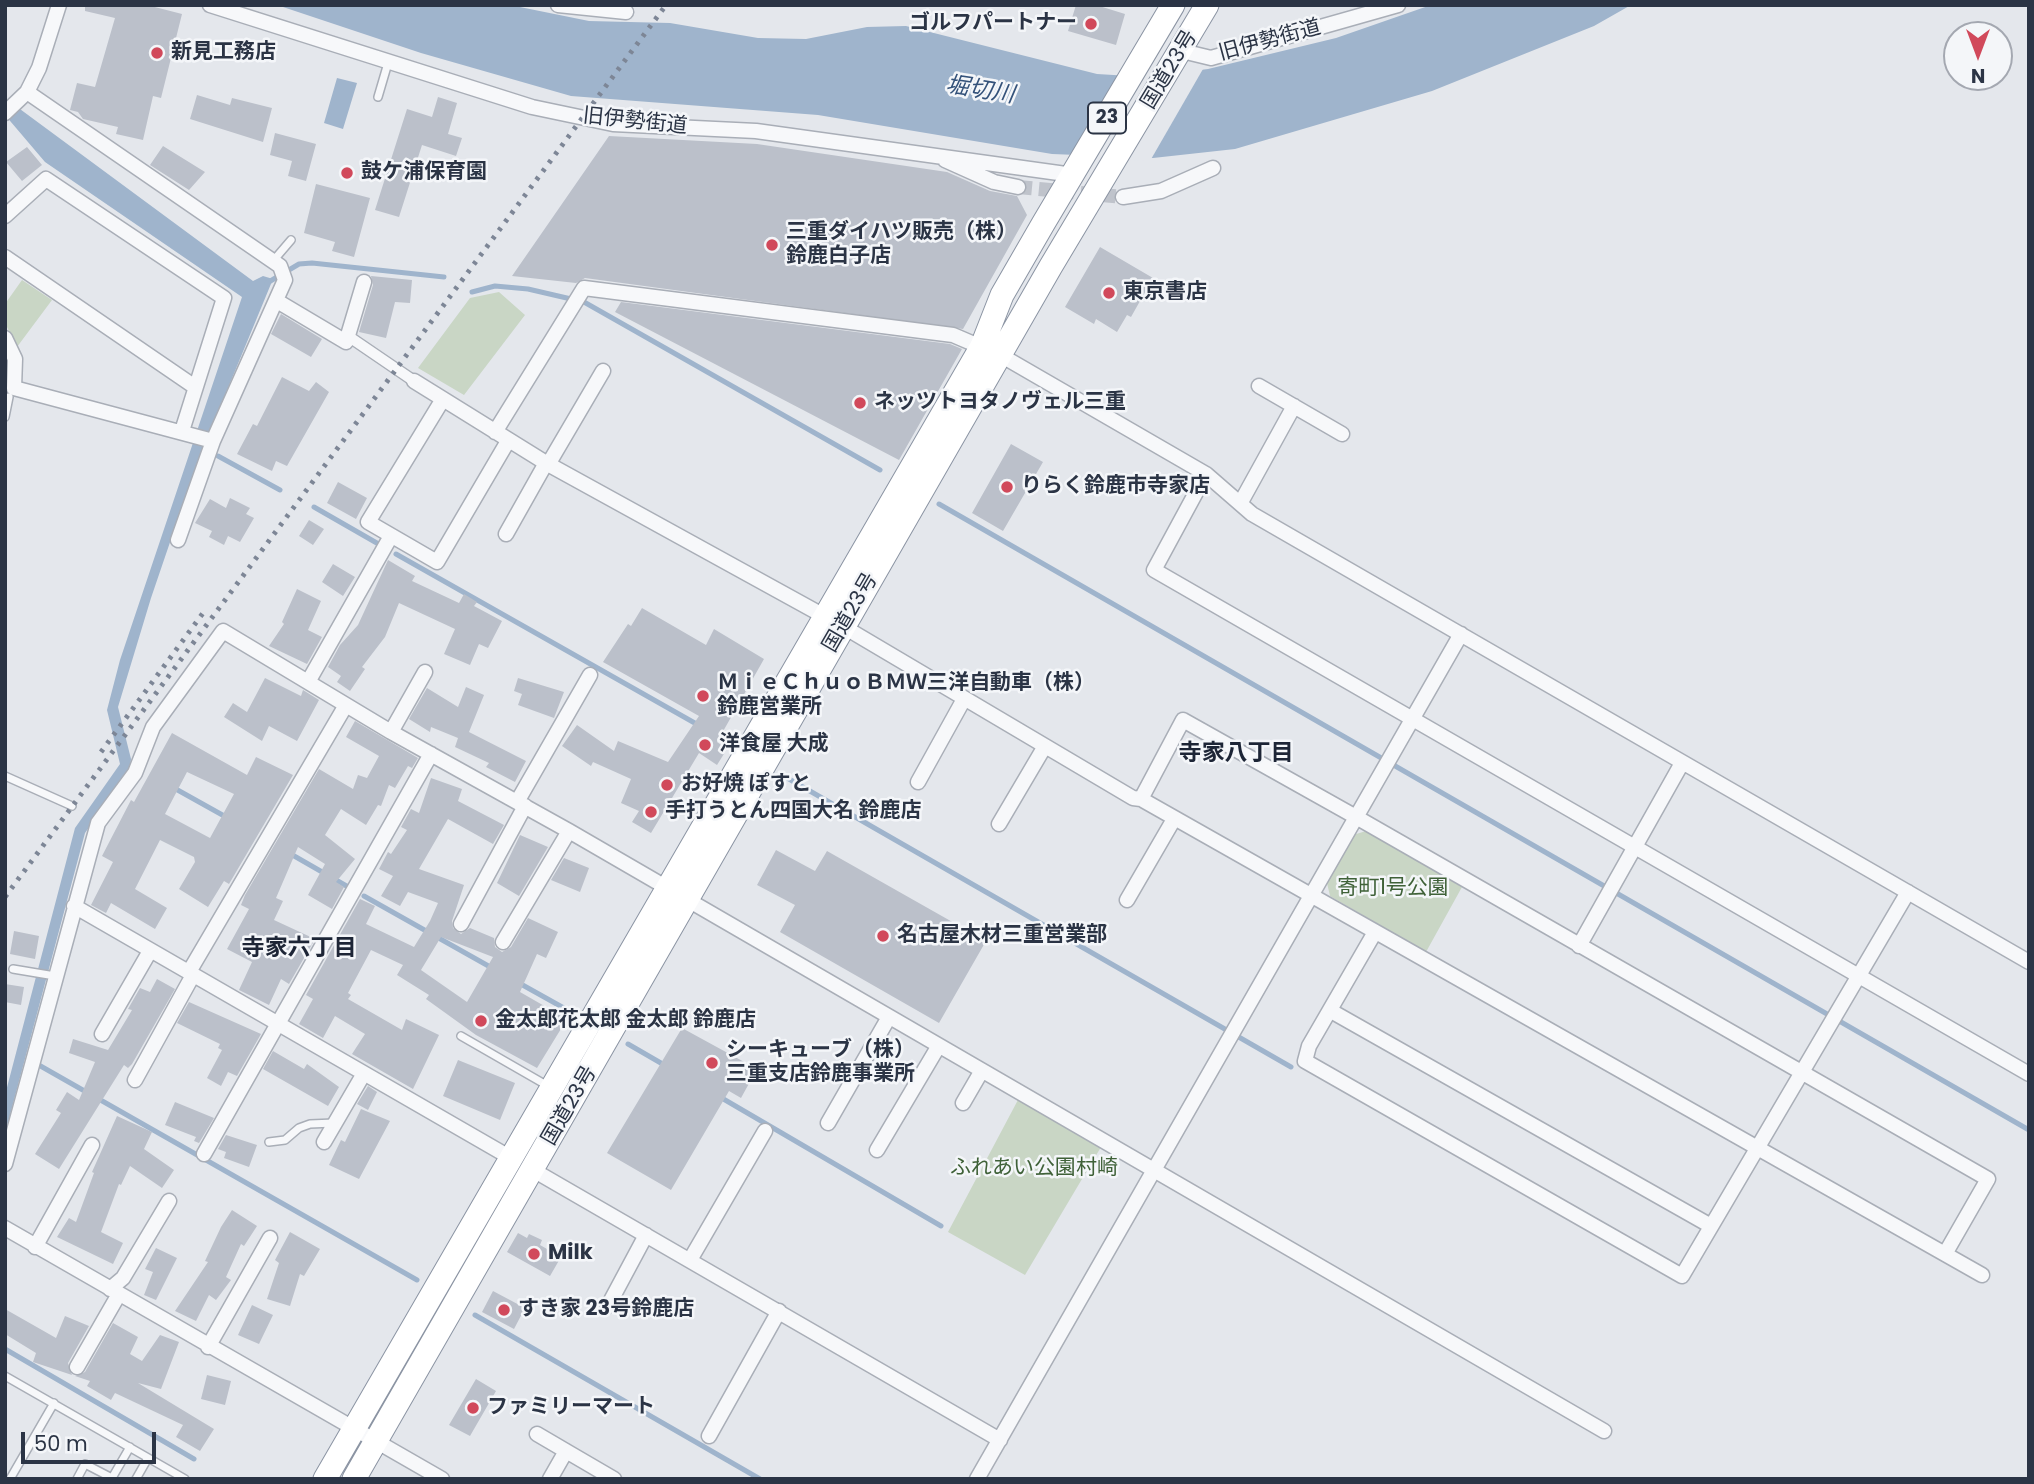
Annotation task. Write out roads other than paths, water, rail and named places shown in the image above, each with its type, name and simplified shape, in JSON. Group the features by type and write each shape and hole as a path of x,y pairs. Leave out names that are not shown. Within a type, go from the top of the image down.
{"highway":[{"name":"国道23号","path":"354,1479 533,1170 677,895 834,622 992,351 1051,266 1182,51 1207,5"},
{"name":"国道23号","path":"992,351 1002,295 1137,68 1164,8"},
{"name":"国道23号","path":"325,1479 552,1088 677,895"}],"street":[{"path":"5,113 24,95 38,68 59,5"},
{"name":"旧伊勢街道","path":"210,5 532,107 613,124 756,131 940,157 1075,172"},
{"path":"558,5 626,12"},
{"name":"旧伊勢街道","path":"1182,51 1211,58 1398,5"},
{"path":"24,95 279,269 277,301 261,329 213,441 178,540"},
{"path":"940,157 982,178 1018,187"},
{"path":"1123,197 1161,191 1213,168"},
{"path":"5,216 46,179 224,298 195,387 186,432"},
{"path":"5,257 195,387"},
{"path":"277,301 346,342 364,282"},
{"path":"495,432 579,292 584,288 953,335 992,351 1206,474 1252,514 2029,961"},
{"path":"348,336 414,382 508,441 834,622 1133,798 1141,799 1982,1275"},
{"path":"5,338 15,359 10,393 186,432 213,441"},
{"path":"506,534 603,371"},
{"path":"1259,386 1342,434"},
{"path":"443,399 368,522 437,562 508,441"},
{"path":"1241,502 1294,406"},
{"path":"1206,474 1154,570 2029,1074"},
{"path":"308,681 391,536"},
{"path":"5,1164 52,976 97,823 135,773 153,727 223,631 391,732 569,831 1605,1432"},
{"path":"977,1479 1461,634"},
{"path":"391,732 425,672"},
{"path":"461,924 590,675"},
{"path":"918,782 964,698"},
{"path":"135,1080 191,974 346,705"},
{"path":"1141,799 1183,720 1356,817 1988,1178 1945,1255"},
{"path":"999,824 1045,746"},
{"path":"204,1154 431,754"},
{"path":"1579,946 1682,763"},
{"path":"1127,900 1174,819"},
{"path":"503,942 569,831"},
{"path":"1374,932 1309,1046 1305,1061 1682,1276 1908,892"},
{"path":"74,906 511,1158"},
{"path":"102,1034 150,951"},
{"path":"1331,1011 1711,1226"},
{"path":"828,1123 889,1017"},
{"path":"877,1150 938,1047"},
{"path":"963,1103 981,1072"},
{"path":"324,1142 363,1074"},
{"path":"690,1260 765,1131"},
{"path":"35,1247 92,1145"},
{"path":"533,1170 1000,1440"},
{"path":"77,1367 114,1292 169,1201"},
{"path":"5,1228 442,1479"},
{"path":"608,1306 646,1235"},
{"path":"208,1347 270,1238"},
{"path":"709,1436 779,1311"},
{"path":"537,1434 614,1479"},
{"path":"550,1479 566,1451"}],"lane":[{"path":"378,97 388,63"},
{"path":"279,269 291,240"},
{"path":"5,417 10,393"},
{"path":"5,776 72,806"},
{"path":"13,969 52,976"},
{"path":"461,1036 552,1088"},
{"path":"269,1142 285,1140 310,1124 335,1122"},
{"path":"5,1376 185,1479"},
{"path":"10,1479 54,1403"},
{"path":"77,1479 85,1464 112,1478 130,1447"},
{"path":"136,1479 148,1458"}],"water":[{"name":"堀切川","path":"277,5 510,5 589,21 670,23 758,38 806,39 867,27 906,26 1097,74 1147,77 1208,69 1336,38 1431,5 1631,5 1594,26 1432,91 1235,149 1153,158 1052,154 818,115 571,96 421,53"},
{"path":"337,78 357,83 343,129 324,123"},
{"path":"5,98 253,281 263,276 273,279 197,463 151,598 118,707 131,759 130,769 85,833 5,1134 5,1095 75,828 120,764 107,710 120,660 242,297 45,162 5,115"}],"waterway":[{"path":"267,283 299,264 312,263 444,277"},
{"path":"472,292 495,286 528,289 584,302 880,470"},
{"path":"218,456 280,490"},
{"path":"939,504 2029,1130"},
{"path":"314,507 382,546"},
{"path":"396,554 700,726"},
{"path":"715,735 728,742"},
{"path":"782,775 1291,1067"},
{"path":"174,788 226,817"},
{"path":"289,853 350,888"},
{"path":"364,896 492,968"},
{"path":"519,983 571,1012"},
{"path":"628,1044 666,1066"},
{"path":"37,1064 88,1093"},
{"path":"720,1097 941,1226"},
{"path":"97,1098 417,1280"},
{"path":"475,1315 760,1479"},
{"path":"5,1349 194,1459"}],"tunnel":[{"path":"1018,187 1123,197"}],"railway":[{"path":"5,897 666,5"},
{"path":"101,752 206,609"}],"place":[{"name":"ゴルフパートナー","path":"1091,24"},
{"name":"新見工務店","path":"157,53"},
{"name":"鼓ケ浦保育園","path":"347,173"},
{"name":"三重ダイハツ販売（株） 鈴鹿白子店","path":"772,245"},
{"name":"東京書店","path":"1109,293"},
{"name":"ネッツトヨタノヴェル三重","path":"860,403"},
{"name":"りらく鈴鹿市寺家店","path":"1007,487"},
{"name":"ＭｉｅＣｈｕｏＢＭＷ三洋自動車（株） 鈴鹿営業所","path":"703,696"},
{"name":"洋食屋 大成","path":"705,745"},
{"name":"お好焼 ぽすと","path":"667,785"},
{"name":"手打うとん四国大名 鈴鹿店","path":"651,812"},
{"name":"名古屋木材三重営業部","path":"883,936"},
{"name":"金太郎花太郎 金太郎 鈴鹿店","path":"481,1021"},
{"name":"シーキューブ（株） 三重支店鈴鹿事業所","path":"712,1063"},
{"name":"Milk","path":"534,1254"},
{"name":"すき家 23号鈴鹿店","path":"504,1310"},
{"name":"ファミリーマート","path":"473,1408"}],"district":[{"name":"寺家八丁目","path":"1236,754"},
{"name":"寺家六丁目","path":"299,949"}],"park label":[{"name":"寄町1号公園","path":"1393,889"},
{"name":"ふれあい公園村崎","path":"1034,1169"}]}
